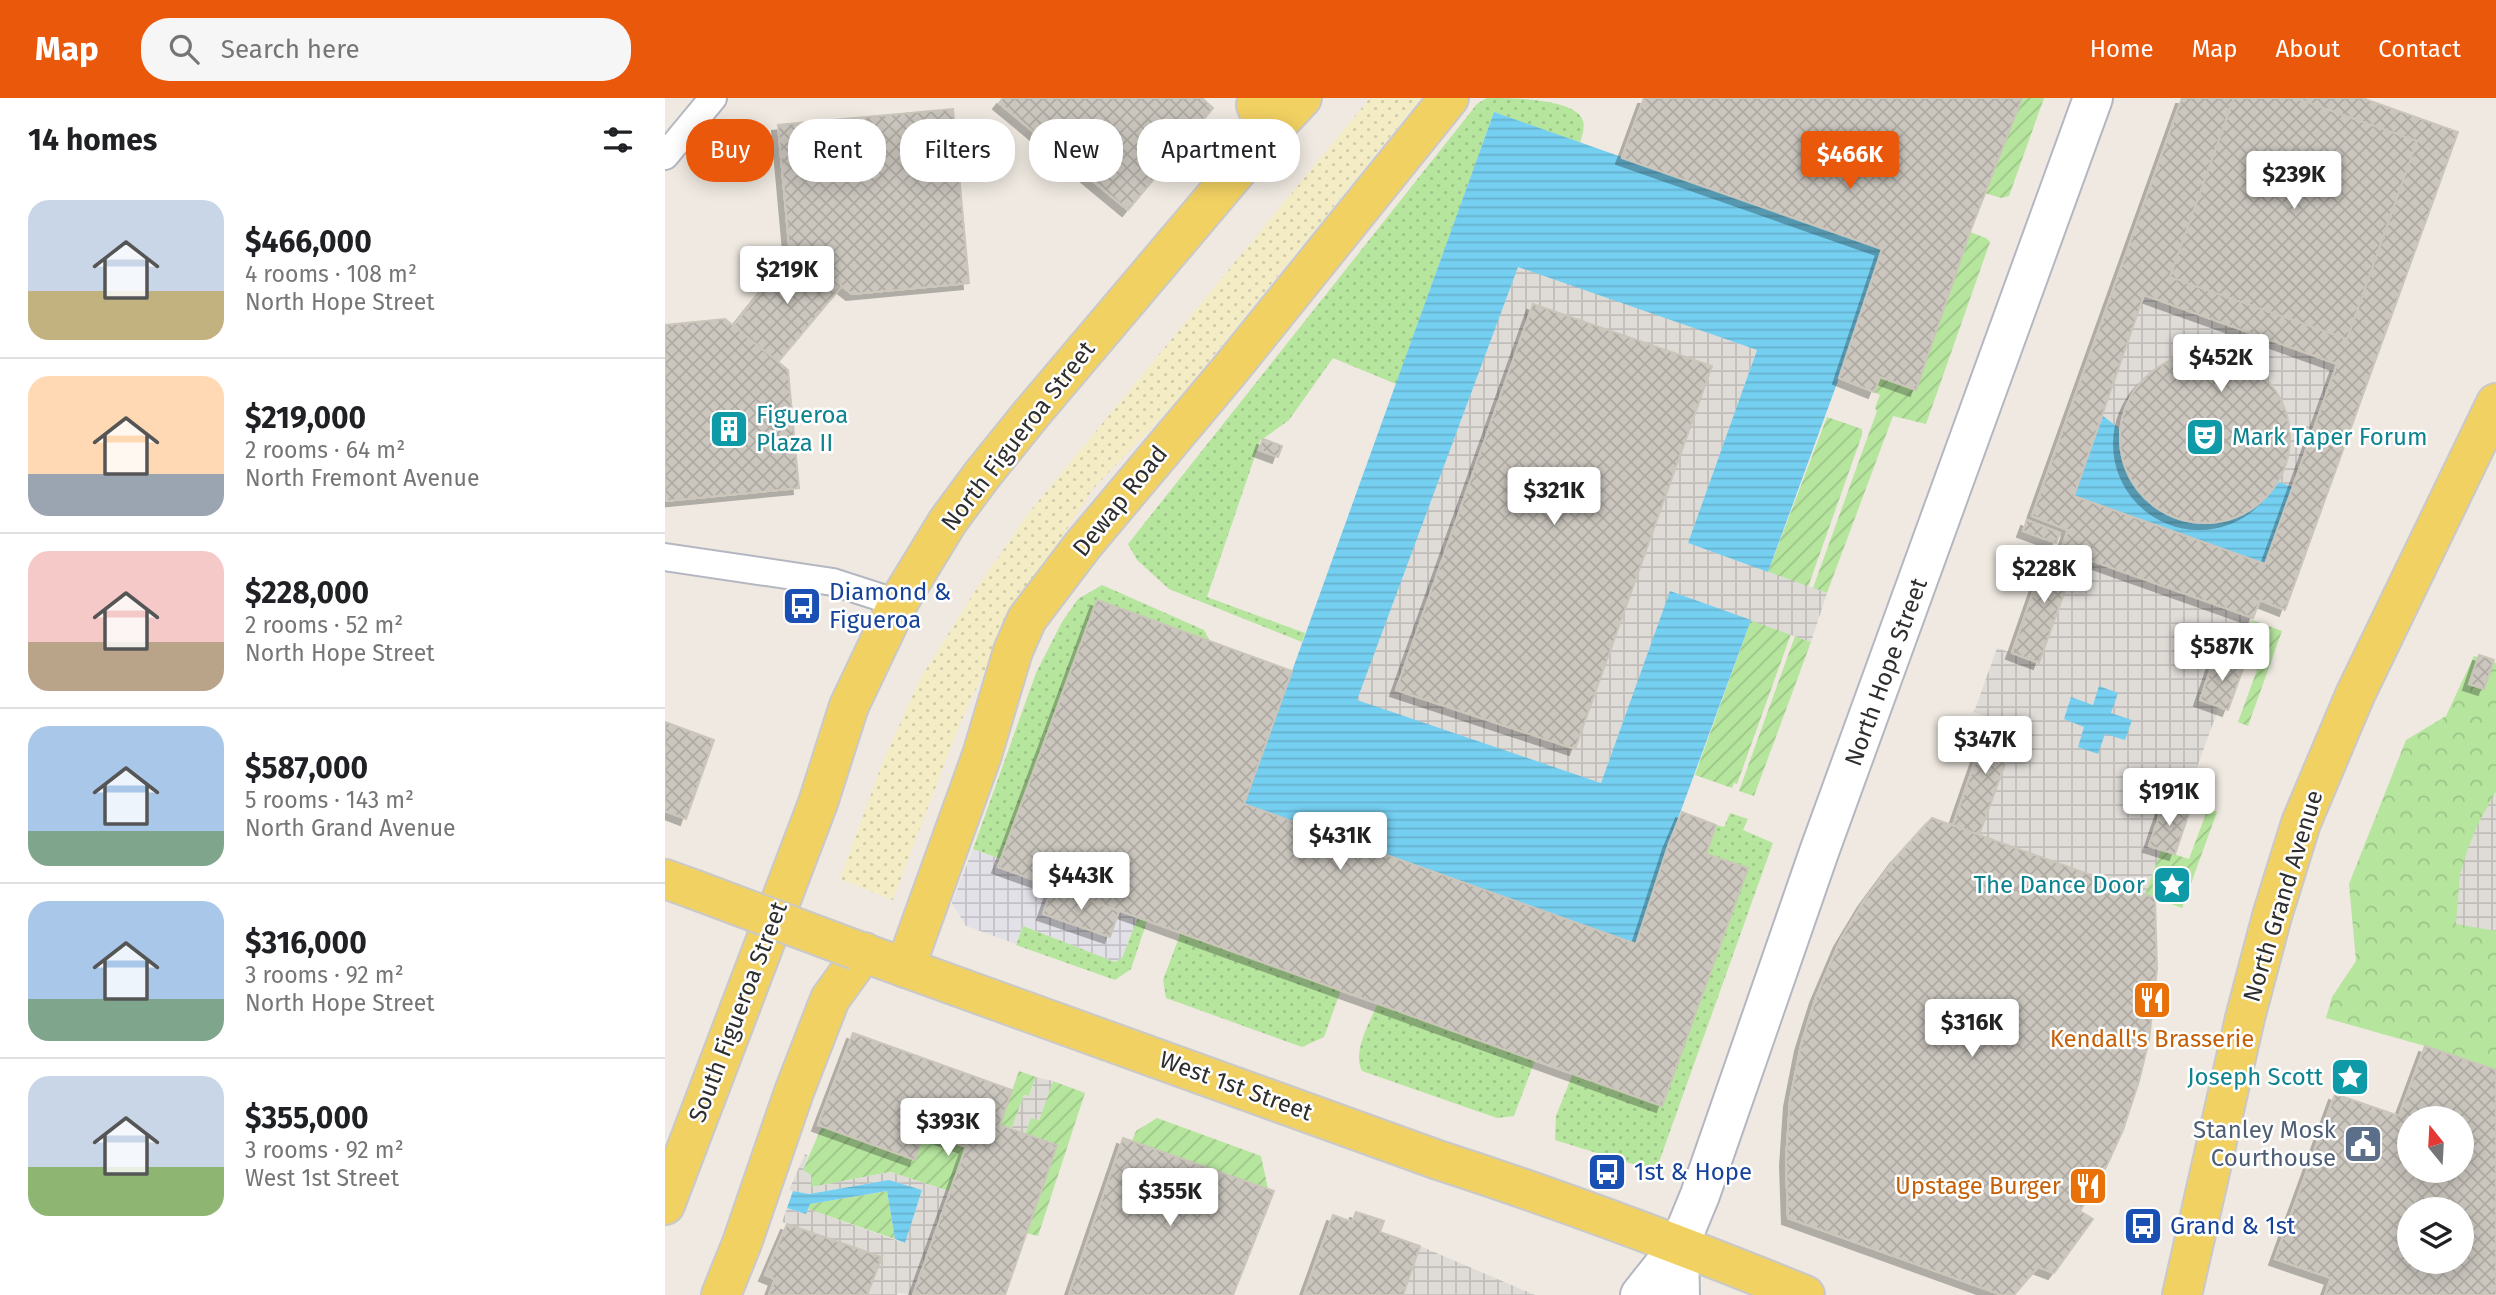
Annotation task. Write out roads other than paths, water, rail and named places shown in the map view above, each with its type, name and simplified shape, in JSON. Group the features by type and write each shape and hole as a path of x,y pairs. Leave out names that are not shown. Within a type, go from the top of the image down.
{"main road":[{"path":"1259,98 1255,105 1261,119"},
{"name":"North Figueroa Street","path":"1282,119 1302,98"},
{"name":"Dewap Road","path":"905,968 982,755 1013,651 1027,619 1083,545 1229,371 1449,98"},
{"name":"North Hope Street","path":"1679,1246 1700,1195 1819,852 2093,98"},
{"name":"North Figueroa Street","path":"811,820 849,706 898,603 948,520 1032,413 1227,182"},
{"name":"North Grand Avenue","path":"2182,1295 2245,1018 2272,916 2301,823 2355,695 2496,403"},
{"name":"South Figueroa Street","path":"665,1205 811,820"},
{"name":"West 1st Street","path":"679,884 905,968 1438,1160 1509,1183 1805,1295"},
{"path":"721,1295 830,999 860,951"},
{"path":"1640,1295 1679,1246"},
{"path":"1679,1246 1680,1295"}],"street":[{"path":"665,156 713,98"},
{"path":"665,557 833,582 898,603"}],"water":[{"path":"1494,112 1882,249 1839,378 1768,572 1688,543 1757,350 1518,267 1357,700 1601,783 1670,591 1751,620 1669,843 1636,944 1244,804"},
{"path":"2103,416 2119,428 2123,461 2135,487 2154,507 2178,519 2204,523 2231,519 2256,505 2279,482 2293,487 2265,564 2074,496"},
{"path":"2099,686 2118,693 2111,713 2132,720 2125,740 2105,734 2098,754 2078,747 2084,727 2064,719 2071,697 2093,705"},
{"path":"889,1180 922,1190 905,1243 895,1239 887,1191 810,1204 806,1214 787,1208 793,1191 809,1194"}],"place":[{"name":"Figueroa Plaza II","path":"729,429"},
{"name":"Mark Taper Forum","path":"2205,437"},
{"name":"Diamond & Figueroa","path":"802,606"},
{"name":"The Dance Door","path":"2172,885"},
{"name":"Kendall's Brasserie","path":"2152,1000"},
{"name":"Joseph Scott","path":"2350,1077"},
{"name":"Stanley Mosk Courthouse","path":"2363,1144"},
{"name":"1st & Hope","path":"1607,1172"},
{"name":"Upstage Burger","path":"2088,1186"},
{"name":"Grand & 1st","path":"2143,1226"}]}
